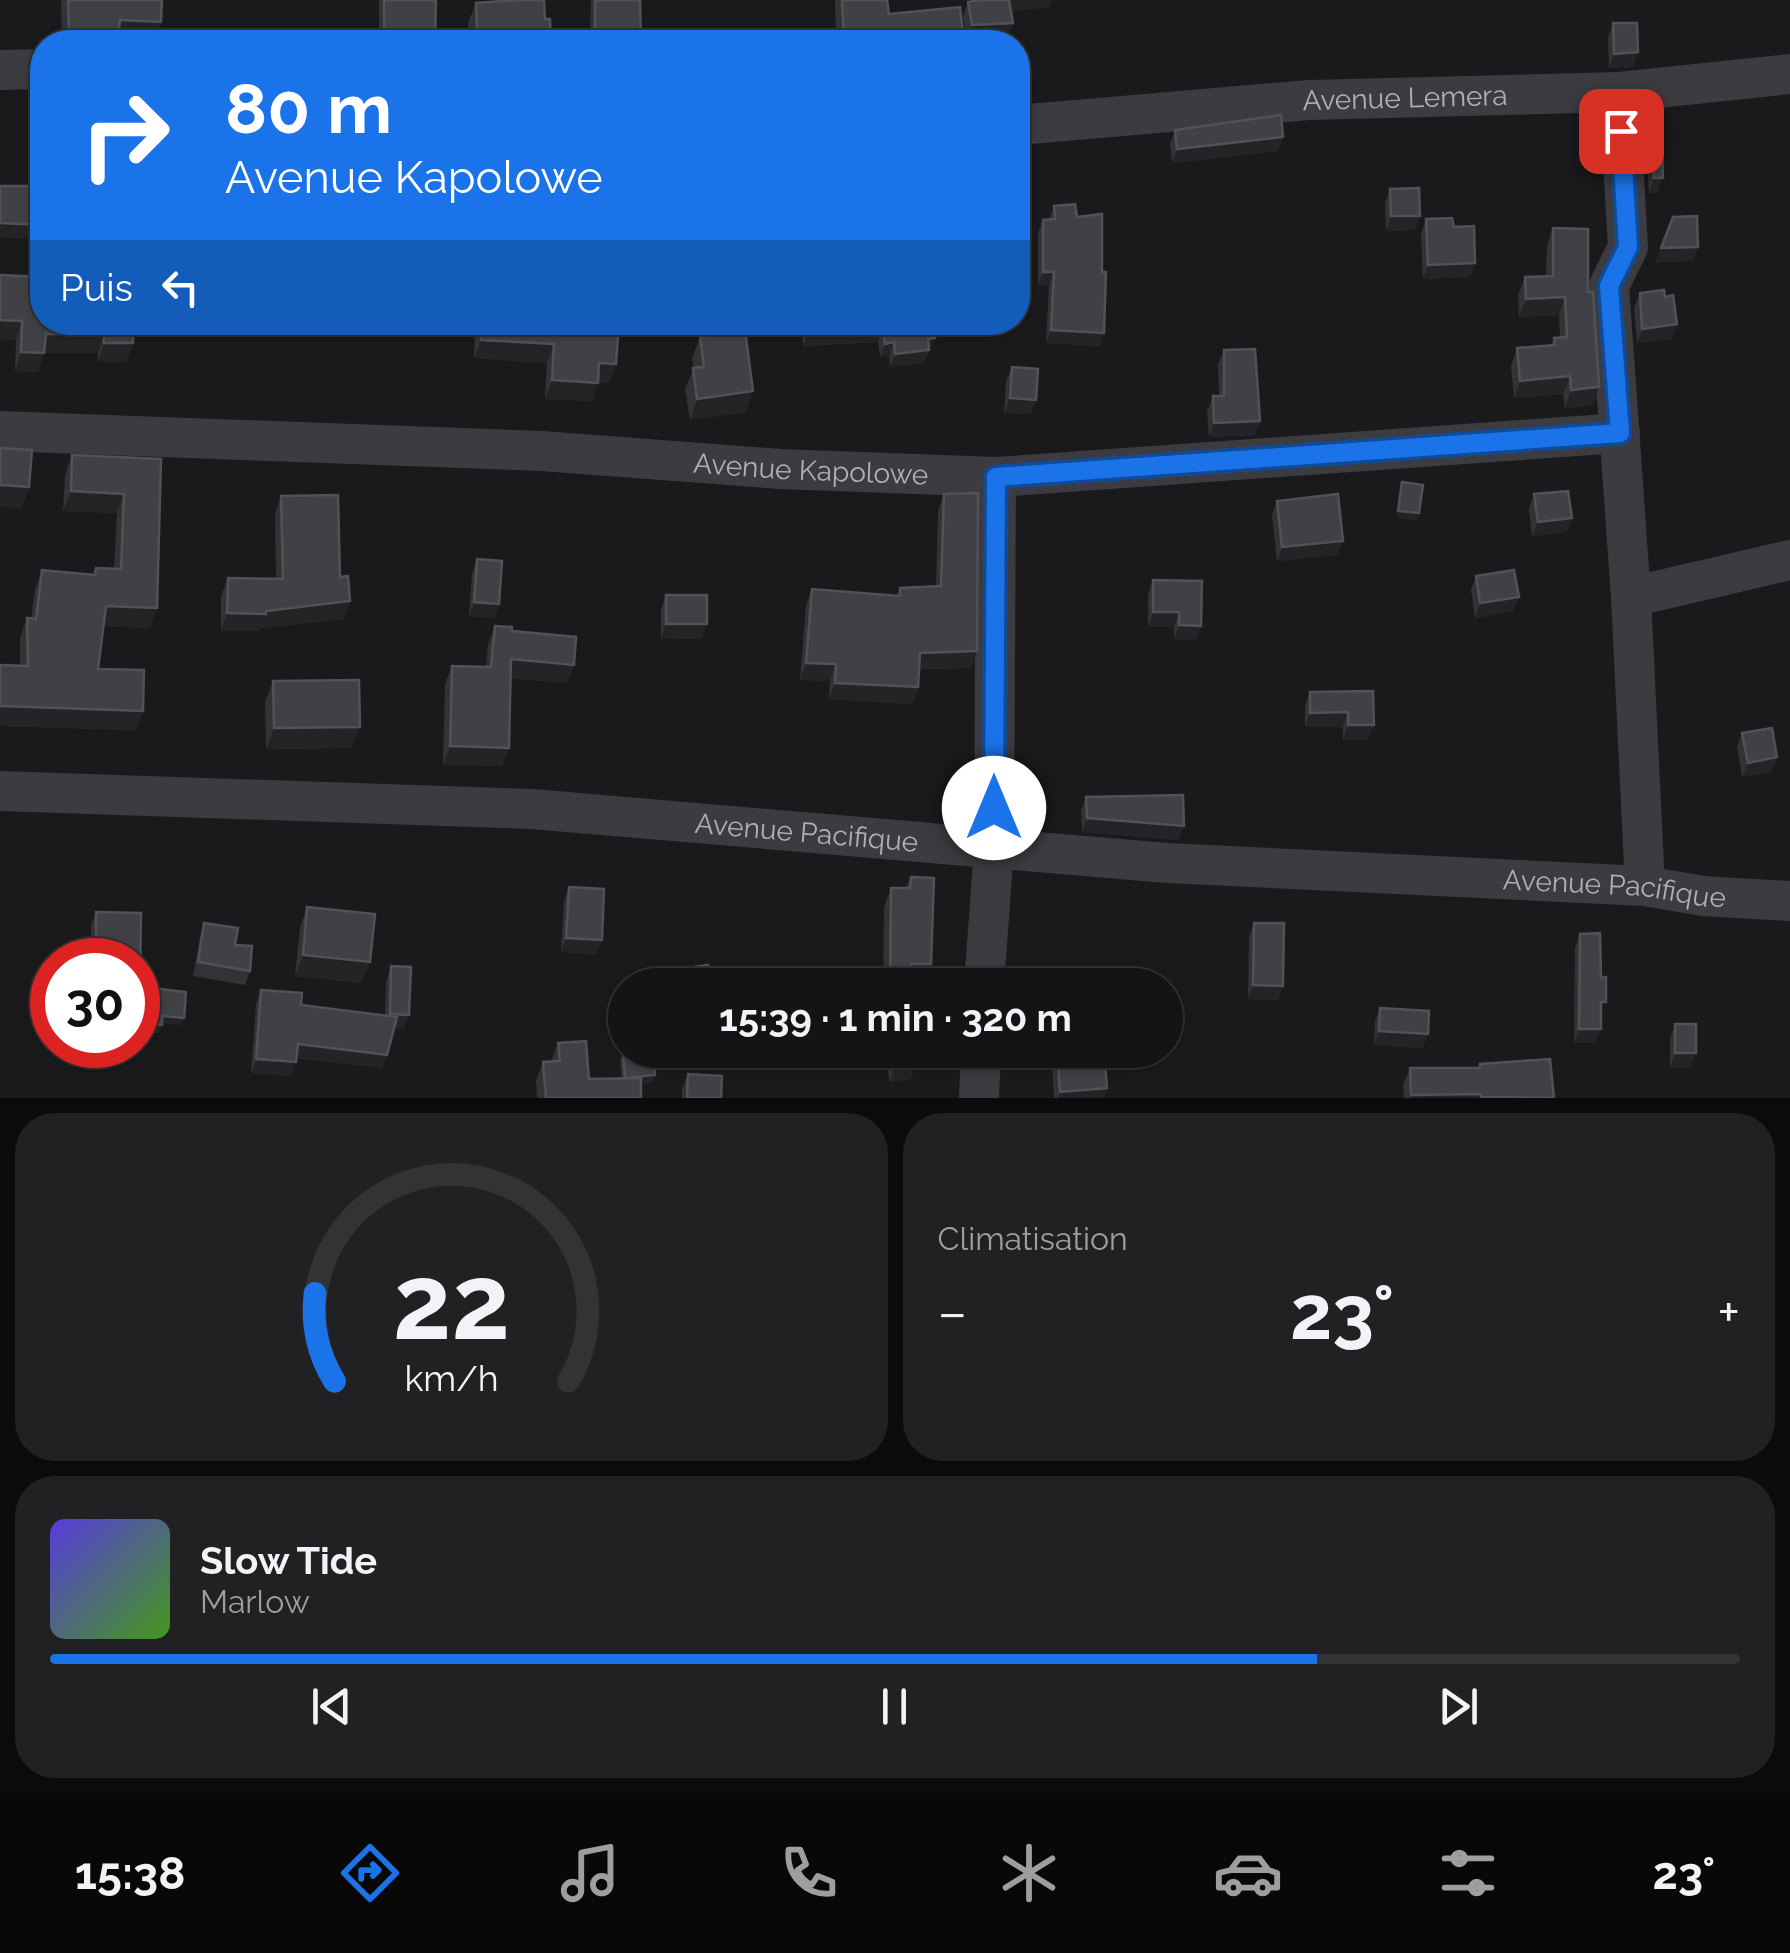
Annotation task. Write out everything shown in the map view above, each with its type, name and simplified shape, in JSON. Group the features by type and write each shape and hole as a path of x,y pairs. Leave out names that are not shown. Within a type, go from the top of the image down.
{"street":[{"path":"0,70 30,69"},
{"name":"Avenue Lemera","path":"1030,123 1310,100 1619,92 1790,74"},
{"path":"1619,92 1628,247 1609,286 1631,597 1645,886"},
{"name":"Avenue Kapolowe","path":"0,431 542,451 780,469 996,477 1620,433"},
{"path":"985,968 994,848 996,477"},
{"path":"1631,597 1790,560"},
{"name":"Avenue Pacifique","path":"0,791 532,809 1317,872 1645,886 1703,896 1790,901"},
{"path":"979,1098 980,1068"}],"building":[{"path":"68,0 162,0 161,22 120,20 119,29 69,30"},
{"path":"384,0 436,0 435,30 384,30"},
{"path":"544,0 545,19 550,19 550,30 479,30 476,3"},
{"path":"595,0 640,0 641,30 595,30"},
{"path":"842,0 887,0 889,14 960,7 963,30 843,30"},
{"path":"1009,0 1013,23 972,25 968,2"},
{"path":"1613,23 1637,23 1638,52 1614,54"},
{"path":"1281,115 1283,137 1177,149 1175,130"},
{"path":"1662,141 1663,178 1654,178 1652,142"},
{"path":"0,186 30,186 30,224 0,223"},
{"path":"1419,188 1420,216 1391,216 1390,189"},
{"path":"1075,204 1077,217 1102,214 1102,272 1106,272 1104,333 1051,330 1054,272 1043,272 1043,220 1055,219 1054,206"},
{"path":"1697,216 1698,247 1661,248 1673,217"},
{"path":"1452,218 1454,227 1474,226 1475,263 1428,265 1426,219"},
{"path":"1553,228 1588,229 1588,292 1593,292 1599,387 1571,390 1570,376 1520,381 1517,348 1555,345 1554,338 1567,337 1565,297 1526,299 1525,277 1553,276"},
{"path":"0,275 30,276 30,335 46,335 44,353 21,352 22,321 0,320"},
{"path":"1664,290 1665,297 1673,295 1677,324 1642,329 1640,293"},
{"path":"104,335 133,335 133,343 104,343"},
{"path":"481,335 618,335 616,364 599,363 598,383 552,380 554,344 481,340"},
{"path":"746,335 753,391 697,399 693,368 704,367 700,337"},
{"path":"884,335 935,335 928,339 929,350 895,354 894,342 885,344"},
{"path":"1255,349 1260,421 1214,423 1213,396 1224,396 1224,350"},
{"path":"1012,367 1038,369 1036,400 1010,398"},
{"path":"0,448 32,450 29,487 0,485"},
{"path":"72,455 161,459 157,608 106,606 98,669 144,670 143,711 0,706 0,665 28,666 27,618 36,619 42,570 95,575 96,568 121,569 124,494 71,491"},
{"path":"1402,482 1423,485 1419,513 1398,511"},
{"path":"1568,491 1572,518 1538,522 1534,494"},
{"path":"978,493 977,651 920,653 918,687 835,683 836,664 806,663 812,589 900,596 900,588 941,586 944,494"},
{"path":"1338,494 1343,541 1282,547 1277,501"},
{"path":"338,495 340,577 348,576 350,601 266,614 227,613 228,578 283,579 281,496"},
{"path":"477,559 502,561 499,604 474,602"},
{"path":"1514,570 1519,597 1480,603 1476,576"},
{"path":"1153,580 1202,581 1201,626 1179,625 1179,612 1153,612"},
{"path":"666,595 707,595 707,624 666,624"},
{"path":"495,626 576,637 574,665 511,659 509,748 450,746 452,666 491,667"},
{"path":"359,680 360,727 274,728 273,681"},
{"path":"1373,691 1374,725 1348,725 1348,712 1310,713 1310,692"},
{"path":"1772,728 1777,757 1748,763 1742,733"},
{"path":"1183,795 1184,826 1087,818 1086,797"},
{"path":"911,877 934,878 931,964 890,968 891,888 910,888"},
{"path":"569,887 604,889 602,940 566,938"},
{"path":"307,907 375,914 370,962 303,955"},
{"path":"96,912 141,913 141,938 96,938"},
{"path":"204,923 238,928 235,945 252,946 250,971 198,962"},
{"path":"1254,923 1284,923 1283,986 1253,985"},
{"path":"1600,933 1601,978 1606,977 1601,1029 1579,1029 1580,934"},
{"path":"391,966 411,967 409,1015 390,1014"},
{"path":"160,989 186,992 184,1018 162,1016 162,1025"},
{"path":"261,990 302,993 301,1005 397,1017 387,1055 298,1044 296,1062 256,1059"},
{"path":"1380,1008 1429,1011 1428,1034 1379,1031"},
{"path":"1675,1024 1696,1024 1696,1053 1675,1053"},
{"path":"586,1041 589,1079 641,1078 641,1098 546,1098 543,1062 560,1061 558,1043"},
{"path":"1550,1059 1554,1098 1411,1095 1410,1068 1480,1068 1480,1064"},
{"path":"624,1068 654,1068 655,1075 625,1078"},
{"path":"1058,1068 1105,1068 1107,1088 1060,1092"},
{"path":"688,1074 722,1076 721,1098 687,1098"}],"route":[{"path":"994,808 996,477 1620,433 1609,286 1628,247 1621,131"}]}
